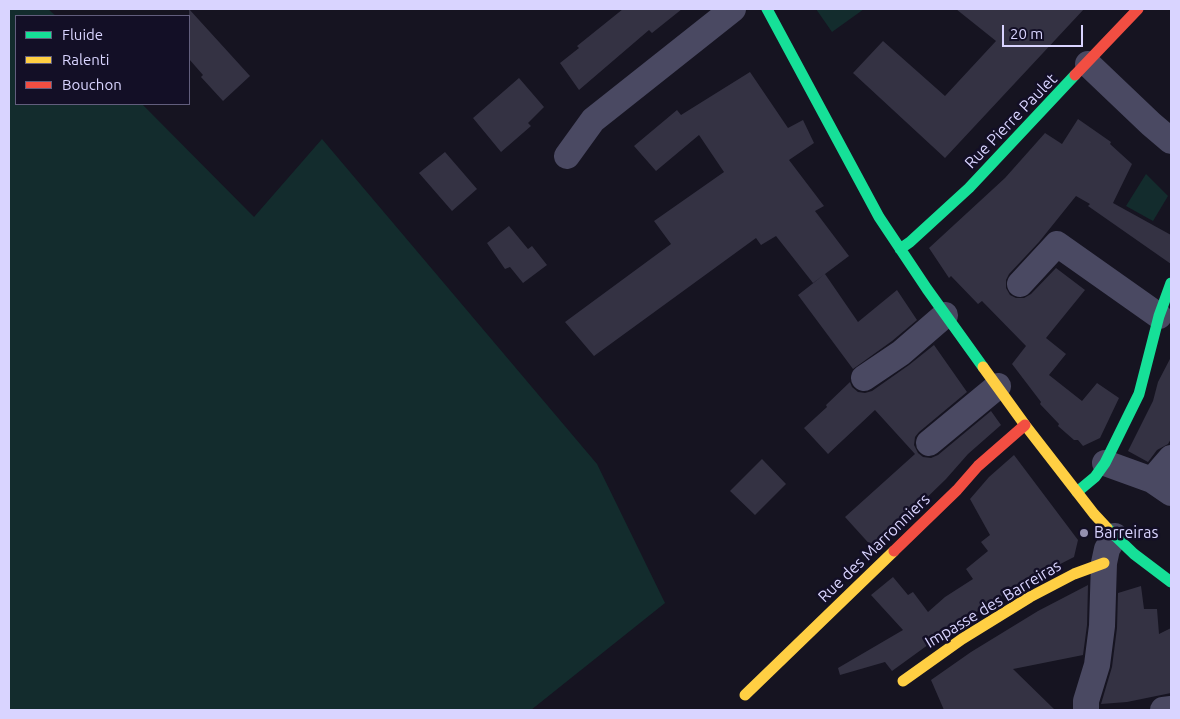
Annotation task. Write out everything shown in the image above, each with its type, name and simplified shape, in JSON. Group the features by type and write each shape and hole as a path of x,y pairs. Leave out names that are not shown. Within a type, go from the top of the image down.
{"street":[{"path":"567,156 593,120 733,9"},
{"path":"767,9 879,218 945,315 1025,425 1077,492 1115,536 1134,554 1171,582"},
{"name":"Rue Pierre Paulet","path":"900,249 969,188 1138,9"},
{"path":"1088,64 1171,141"},
{"path":"1020,284 1056,244 1159,316"},
{"path":"1077,492 1095,477 1105,463 1139,394 1159,316 1171,283"},
{"path":"864,378 901,353 945,315"},
{"path":"929,443 998,386"},
{"name":"Rue des Marronniers","path":"745,695 957,490 978,466 1025,425"},
{"path":"1105,463 1162,487 1171,458"},
{"path":"1086,710 1086,701 1097,665 1102,626 1104,563 1107,549 1115,536"},
{"name":"Impasse des Barreiras","path":"903,681 962,639 1030,597 1074,574 1104,563"},
{"path":"1163,710 1171,709"}],"green space":[{"path":"9,9 48,9 55,15 15,15 15,105 143,105 254,217 322,139 597,464 665,603 531,710 9,710"},
{"path":"816,9 864,9 832,32"},
{"path":"1146,174 1168,196 1153,221 1126,206"}],"building":[{"path":"189,9 250,76 223,101 201,77 203,75 190,60"},
{"path":"623,9 682,9 652,33 649,30 579,90 560,63 579,48 577,46"},
{"path":"956,9 1084,9 945,158 853,73 883,41 945,96 996,41"},
{"path":"750,72 788,128 803,120 814,143 789,160 824,206 815,211 849,256 813,283 776,236 761,245 756,238 594,356 565,322 671,244 654,221 724,172 699,135 656,171 634,146 677,110 681,115"},
{"path":"519,78 544,107 528,123 531,126 501,152 473,118"},
{"path":"1078,119 1111,142 1110,144 1132,164 1113,203 1171,235 1171,264 1088,206 1090,204 1076,196 1039,242 1009,274 1006,280 1006,288 1010,295 1016,298 1024,298 1031,294 1056,268 1085,290 1046,338 1066,354 1049,375 1082,401 1097,383 1119,398 1100,438 1083,446 1078,440 1074,440 1058,426 1059,424 1040,404 1041,402 1012,364 1026,346 982,301 978,304 951,276 949,278 929,248 1005,178 1045,133 1062,144"},
{"path":"445,152 477,189 452,211 419,173"},
{"path":"509,226 528,249 532,246 547,265 523,283 510,267 505,269 487,243"},
{"path":"825,274 858,322 897,290 917,320 853,369 798,295"},
{"path":"934,345 967,392 919,432 915,437 914,445 918,453 923,457 931,458 938,455 991,411 1001,425 968,454 946,479 874,549 845,517 915,454 875,410 828,454 804,428 850,382 852,387 858,392 872,391"},
{"path":"1171,357 1171,439 1168,444 1157,450 1148,462 1128,451 1153,401 1158,382"},
{"path":"1014,455 1078,540 1074,557 1023,583 954,626 892,671 885,662 840,675 838,668 903,630 871,595 893,577 908,595 913,592 928,612 945,597 973,579 966,569 988,551 981,542 990,535 970,499 989,477"},
{"path":"762,459 786,484 755,515 730,491"},
{"path":"1088,585 1087,625 1083,655 1013,669 1055,710 944,710 931,680 971,652 1038,611"},
{"path":"1141,586 1144,609 1157,609 1159,634 1171,628 1171,693 1127,702 1101,704 1112,667 1117,628 1118,593"}],"traffic: fast":[{"path":"767,9 879,217 927,289 983,367"},
{"path":"900,249 969,188 1075,75"},
{"path":"1077,492 1095,477 1105,463 1139,394 1159,316 1171,283"},
{"path":"1107,528 1134,554 1171,582"}],"traffic: slow":[{"path":"983,367 1025,425 1107,528"},
{"path":"745,695 894,551"},
{"path":"903,681 962,639 1030,597 1074,574 1104,563"}],"traffic: jam":[{"path":"1075,75 1138,9"},
{"path":"894,551 957,490 978,466 1025,425"}],"place":[{"name":"Barreiras","path":"1084,533"}]}
